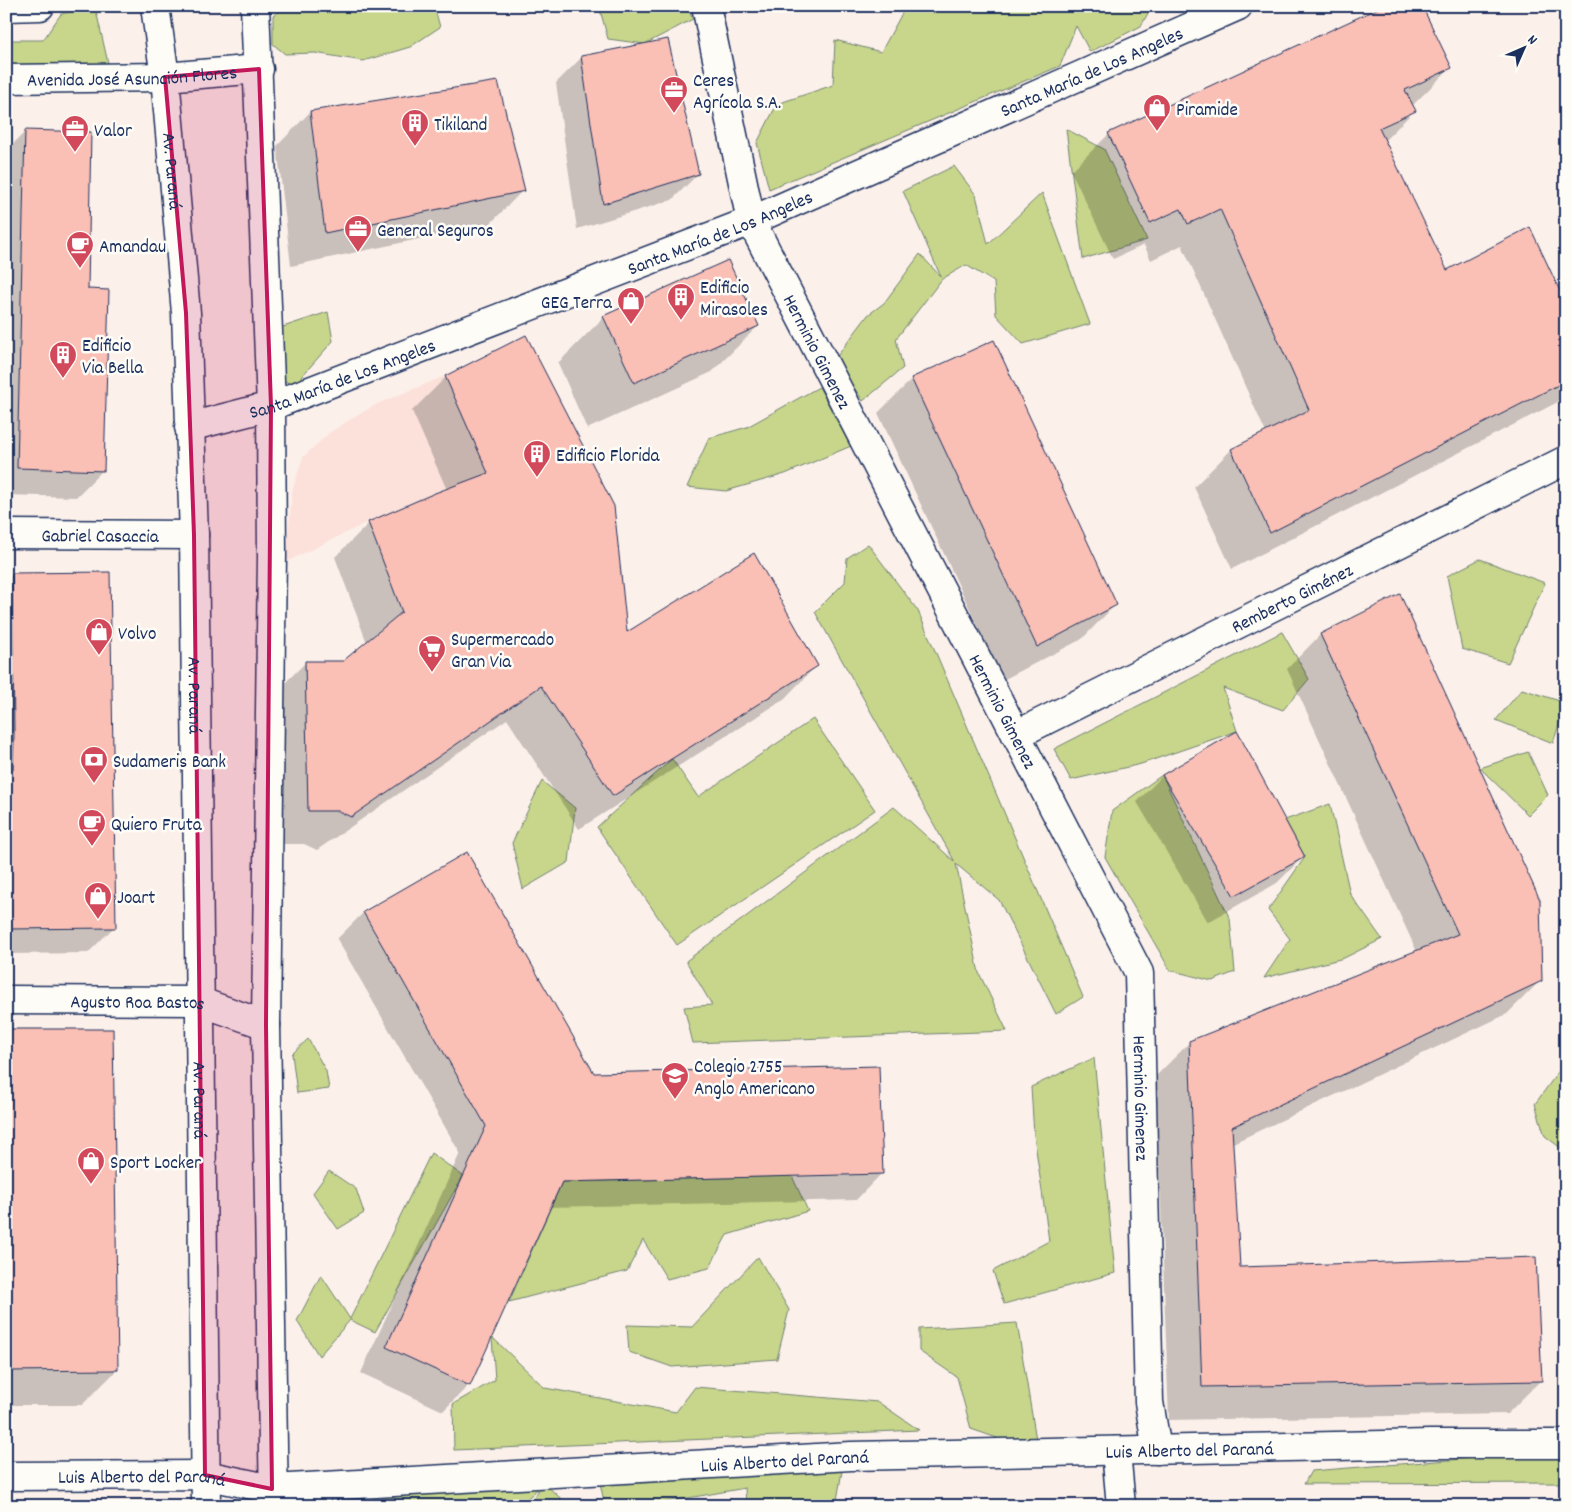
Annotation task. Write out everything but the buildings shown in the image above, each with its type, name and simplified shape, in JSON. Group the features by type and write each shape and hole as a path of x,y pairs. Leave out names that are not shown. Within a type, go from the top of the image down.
{"street":[{"path":"6,7 40,6"},
{"name":"Av. Paraná","path":"155,6 165,77 186,313 194,535 198,1001 206,1506"},
{"path":"255,6 271,406 272,555 266,1025 273,1497"},
{"name":"Herminio Gimenez","path":"706,6 751,221 1139,973 1149,1402 1157,1450"},
{"name":"Santa María de Los Angeles","path":"189,426 271,406 751,221 1238,6"},
{"name":"Avenida José Asunción Flores","path":"6,78 165,77 259,69"},
{"name":"Remberto Giménez","path":"1016,735 1566,460"},
{"name":"Gabriel Casaccia","path":"6,534 194,535"},
{"name":"Agusto Roa Bastos","path":"6,1000 198,1001 266,1025"},
{"name":"Luis Alberto del Paraná","path":"6,1476 206,1475 273,1497 851,1456 1430,1444 1566,1444"},
{"path":"1116,1451 1121,1506"}],"highlighted area":[{"path":"259,69 271,406 266,1025 272,1489 205,1475 194,535 186,313 165,77"}],"shaded area":[{"path":"445,376 488,473 368,522 286,562 292,492 303,457 329,433 354,417 379,403"}],"green space":[{"path":"95,6 108,63 6,74 6,40 43,40 61,14"},
{"path":"290,6 434,6 440,27 410,47 363,61 315,53 285,54 273,44 273,15"},
{"path":"599,6 686,6 693,19 645,44 608,39"},
{"path":"906,6 1152,6 1141,26 1090,52 1076,26 1060,66 769,189 757,143 777,104 833,85 835,40 881,52"},
{"path":"1066,129 1104,149 1147,240 1083,259"},
{"path":"954,166 976,195 988,244 1042,193 1090,324 1023,344 996,315 994,282 966,265 942,279 896,339 903,368 863,401 835,359 868,315 884,303 920,254 941,277 903,191"},
{"path":"328,312 333,341 294,385 277,378 274,330"},
{"path":"819,387 851,446 785,474 726,491 687,487 709,438 747,427"},
{"path":"868,544 918,611 1083,997 1056,1014 999,900 956,864 979,973 1007,1031 693,1043 684,1007 712,1005 686,961 894,807 955,862 815,612 845,582 847,558"},
{"path":"1480,559 1545,583 1508,663 1462,649 1447,576"},
{"path":"1282,632 1309,679 1283,710 1223,688 1237,731 1141,764 1071,780 1054,749"},
{"path":"1522,689 1566,703 1553,743 1496,720"},
{"path":"813,719 875,810 677,945 597,827 672,759 698,797"},
{"path":"1528,752 1548,795 1528,815 1480,768"},
{"path":"1162,775 1230,919 1235,972 1212,981 1170,970 1105,857 1112,811"},
{"path":"542,781 575,808 569,862 523,889 512,843"},
{"path":"1330,804 1350,894 1382,939 1344,958 1264,978 1290,939 1268,910 1305,857 1285,820"},
{"path":"308,1039 326,1071 329,1089 297,1093 292,1054"},
{"path":"1094,1058 1115,1273 1004,1304 993,1271 1049,1241 1034,1135 1031,1087"},
{"path":"1566,1061 1566,1152 1545,1136 1535,1104"},
{"path":"431,1153 463,1176 375,1332 350,1320 319,1356 297,1321 321,1275 350,1319"},
{"path":"329,1171 356,1189 364,1213 338,1229 313,1193"},
{"path":"792,1176 808,1211 727,1235 709,1268 667,1279 643,1240 627,1271 509,1302 562,1182"},
{"path":"758,1257 789,1310 777,1359 672,1367 629,1352 627,1325 692,1327"},
{"path":"1017,1323 1038,1452 971,1429 957,1377 919,1351 919,1329"},
{"path":"492,1337 545,1388 676,1412 695,1387 878,1402 919,1430 454,1450 453,1404 495,1380"},
{"path":"1513,1455 1566,1456 1566,1483 1304,1484 1311,1471"},
{"path":"842,1471 836,1506 746,1506 745,1488 643,1506 605,1506 600,1483"},
{"path":"544,1483 569,1506 529,1506 542,1485 519,1506 380,1506 365,1484"}],"place":[{"name":"Ceres Agrícola S.A.","path":"674,114"},
{"name":"Piramide","path":"1157,132"},
{"name":"Tikiland","path":"415,147"},
{"name":"Valor","path":"75,153"},
{"name":"General Seguros","path":"358,253"},
{"name":"Amandau","path":"80,269"},
{"name":"Edificio Mirasoles","path":"681,321"},
{"name":"GEG Terra","path":"631,325"},
{"name":"Edificio Via Bella","path":"63,379"},
{"name":"Edificio Florida","path":"537,478"},
{"name":"Volvo","path":"99,656"},
{"name":"Supermercado Gran Via","path":"432,673"},
{"name":"Sudameris Bank","path":"94,784"},
{"name":"Quiero Fruta","path":"92,847"},
{"name":"Joart","path":"98,920"},
{"name":"Colegio 2755 Anglo Americano","path":"675,1100"},
{"name":"Sport Locker","path":"91,1185"}]}
